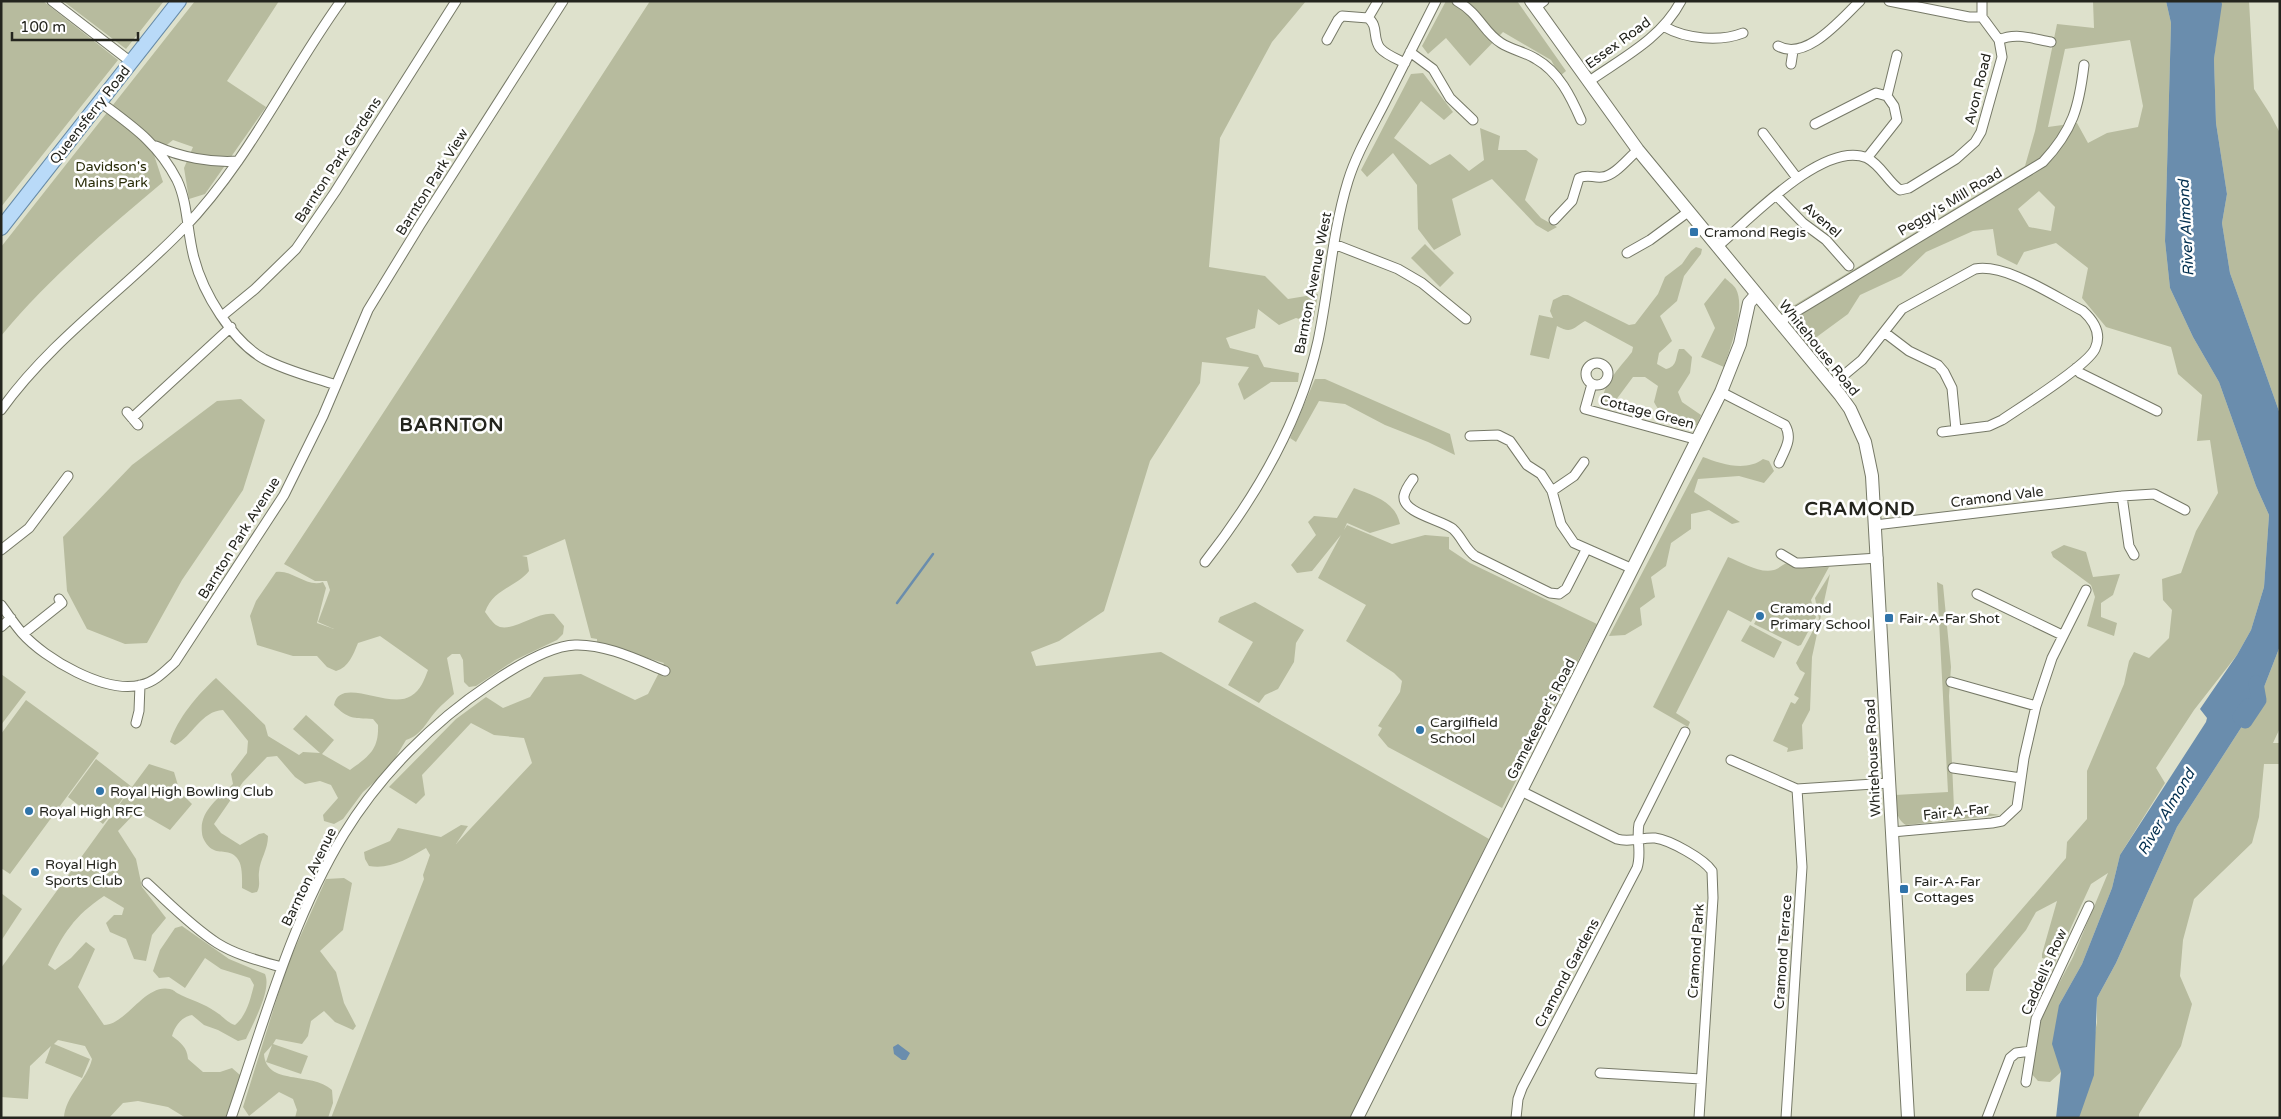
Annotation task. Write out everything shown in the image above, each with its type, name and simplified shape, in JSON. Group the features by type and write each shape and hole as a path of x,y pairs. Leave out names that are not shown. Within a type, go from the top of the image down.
{"main road":[{"name":"Queensferry Road","path":"1,228 179,1"}],"street":[{"path":"52,1 131,62"},
{"path":"1,410 33,370 188,224 238,161 341,1"},
{"name":"Barnton Park Gardens","path":"222,316 255,289 296,248 335,192 456,1"},
{"name":"Barnton Park View","path":"336,384 368,310 562,1"},
{"path":"1368,18 1378,1"},
{"name":"Barnton Avenue West","path":"1205,562 1236,522 1258,488 1298,401 1317,343 1334,244 1344,198 1354,165 1436,1"},
{"path":"1457,1 1470,8 1492,36 1501,44 1536,58 1545,65 1570,96 1581,120"},
{"name":"Essex Road","path":"1588,82 1652,38 1664,26 1681,1"},
{"path":"1778,46 1793,51 1808,45 1828,32 1860,1"},
{"path":"1889,1 1969,17 1982,17 1982,1"},
{"name":"Whitehouse Road","path":"1537,3 1588,82 1638,150 1832,384 1850,409 1865,442 1872,476 1878,558 1908,1118"},
{"path":"1327,40 1342,16 1368,18 1376,27 1378,46 1405,63"},
{"name":"Avon Road","path":"1867,158 1879,167 1892,184 1900,190 1909,188 1966,150 1981,132 2002,57 1999,40 1982,17"},
{"name":"Essex Road","path":"1664,26 1700,38 1734,37 1743,33"},
{"name":"Avon Road","path":"1999,40 2006,36 2017,36 2051,42"},
{"path":"1792,64 1793,51"},
{"path":"1410,52 1433,69 1450,98 1472,116"},
{"path":"1887,96 1896,58"},
{"name":"Peggy's Mill Road","path":"1780,322 2043,162 2068,130 2080,96 2084,65"},
{"path":"1717,247 1776,195 1816,166 1833,159 1855,156 1867,158 1897,120 1894,106 1887,96 1876,93 1820,123"},
{"path":"100,102 155,145 180,155 227,162 238,161"},
{"path":"1763,134 1797,178"},
{"path":"155,145 178,181 194,258 199,275 212,303 246,346 262,358 282,368 336,384"},
{"path":"1554,220 1575,204 1579,178 1587,175 1605,177 1613,173 1638,150"},
{"name":"Avenel","path":"1776,195 1803,223 1826,240 1849,266"},
{"path":"1627,253 1643,249 1688,212"},
{"path":"1334,244 1398,269 1422,283 1466,320"},
{"path":"1832,384 1862,360 1899,313 1911,304 1975,269 1994,268 2023,280 2084,312 2090,318 2096,327 2098,338 2096,348 2090,357 2076,368 2002,420 1989,426 1942,432"},
{"name":"Gamekeeper's Road","path":"1357,1118 1698,440 1721,392 1743,331 1760,299"},
{"path":"132,418 231,327"},
{"path":"1884,332 1910,351 1938,365 1944,372 1952,388 1956,430"},
{"path":"2076,368 2080,373 2152,406"},
{"name":"Barnton Park Avenue","path":"1,605 23,634 56,660 94,680 119,686 140,685 162,674 175,662 189,642 284,495 336,384"},
{"name":"Cottage Green","path":"1592,384 1585,409 1698,440"},
{"path":"1721,392 1785,425 1789,432 1789,440 1779,463"},
{"path":"1470,436 1498,435 1510,441 1527,465 1541,474 1552,491 1562,524 1567,535 1574,543 1586,550 1633,569"},
{"path":"1552,491 1574,476 1584,462"},
{"path":"1,550 29,528 68,476"},
{"path":"1413,478 1404,495 1405,503 1411,509 1454,530 1475,556 1550,593 1559,594 1566,590 1586,550"},
{"name":"Cramond Vale","path":"1875,525 2122,496 2154,494 2184,510"},
{"path":"2122,496 2129,546 2134,555"},
{"path":"1781,554 1796,563 1878,558"},
{"name":"Fair-A-Far","path":"1892,832 1968,826 2002,821 2017,807 2036,706 2052,658 2086,590"},
{"path":"1977,594 2062,635"},
{"path":"23,634 62,603 59,599"},
{"path":"1,628 10,618"},
{"name":"Barnton Avenue","path":"231,1118 282,967 327,864 344,833 396,766 455,709 515,669 548,653 575,645 621,653 666,671"},
{"path":"1951,682 2036,706"},
{"path":"136,723 139,711 140,685"},
{"name":"Cramond Gardens","path":"1516,1118 1518,1099 1522,1088 1637,868 1640,854 1637,840 1639,824 1685,732"},
{"path":"1731,760 1797,789 1890,783"},
{"path":"1953,768 2021,778"},
{"name":"Cramond Terrace","path":"1786,1118 1802,867 1797,789"},
{"name":"Cramond Park","path":"1521,792 1617,839 1627,842 1658,838 1672,844 1706,864 1713,876 1699,1118"},
{"path":"147,883 179,913 218,944 246,956 282,967"},
{"name":"Caddell's Row","path":"2026,1082 2036,1020 2089,906"},
{"path":"1987,1118 2010,1058 2016,1053 2031,1051"},
{"path":"1600,1073 1701,1079"}],"green space":[{"path":"1,1 43,1 118,60 1,207"},
{"path":"63,1 164,1 126,49"},
{"name":"Davidson's Mains Park","path":"195,1 279,1 227,81 266,107 205,194 189,199 184,168 193,147 173,140 154,155 163,182 58,274 1,336 1,247"},
{"path":"650,1 1306,1 1272,42 1220,138 1209,267 1265,276 1288,299 1318,294 1313,323 1296,318 1279,325 1258,309 1255,328 1226,338 1230,348 1258,355 1264,367 1299,373 1298,382 1271,382 1244,400 1238,384 1249,367 1202,362 1200,383 1150,461 1104,611 1059,641 1031,652 1036,666 1161,652 1489,839 1352,1118 331,1118 424,879 423,875 430,855 426,848 392,865 377,867 369,866 364,852 390,841 398,828 441,837 461,825 468,826 456,844 532,763 524,738 494,735 471,723 422,775 425,795 416,804 389,787 456,719 486,697 503,708 530,697 544,677 581,674 635,700 648,694 664,663 597,643 597,639 591,638 565,539 522,556 527,557 529,571 493,598 485,612 496,625 502,627 516,625 547,614 554,614 564,626 563,634 557,640 515,660 476,686 469,687 464,682 463,660 460,654 452,654 447,658 454,694 416,735 406,740 388,770 363,792 343,819 334,824 324,821 323,815 338,798 331,785 320,781 305,784 295,777 277,756 267,757 243,782 214,824 221,833 240,845 259,834 264,833 268,836 267,846 260,867 258,889 257,892 252,893 242,888 241,868 237,858 234,855 212,849 205,842 202,833 202,825 207,812 216,800 233,784 231,774 247,753 248,741 223,710 215,711 203,719 187,736 175,745 170,742 173,733 189,707 216,678 265,725 268,736 299,755 303,752 320,753 293,729 306,715 334,740 322,754 350,770 372,752 377,741 378,725 373,719 356,718 343,713 334,705 338,697 345,693 355,693 402,699 411,696 420,688 428,670 380,636 358,643 347,664 336,671 327,667 317,656 293,656 257,645 250,616 256,601 276,572 282,572 311,583 323,582 326,588 317,623 334,629 318,622 330,590 327,581 315,581 284,564"},
{"path":"1446,1 1517,1 1566,71 1560,76 1551,60 1503,32 1470,66 1446,38 1428,54 1422,46"},
{"path":"2093,1 2166,1 2171,23 2165,241 2170,288 2193,337 2219,382 2256,486 2269,515 2264,587 2251,630 2237,655 2194,710 2156,768 2165,783 2120,855 2112,888 2082,964 2059,1005 2059,1062 2061,1072 2050,1082 2038,1081 2030,1072 2039,1021 2073,957 2108,873 2091,884 2055,962 2042,958 2042,954 2057,901 2036,912 2026,930 1994,969 1989,991 1966,991 1966,974 2066,858 2067,842 2087,819 2087,771 2124,684 2129,661 2134,652 2149,658 2169,638 2172,610 2163,600 2162,579 2181,573 2196,531 2218,493 2210,440 2197,441 2202,395 2178,374 2171,347 2106,327 2082,298 2088,268 2056,243 2024,252 2017,265 1997,255 1993,229 1973,231 1926,252 1901,276 1860,295 1848,314 1818,336 1807,347 1788,323 1783,312 2025,166 2035,131 2057,24 2094,28","holes":["2130,40 2143,106 2138,127 2107,133 2088,143 2077,123 2048,127 2065,49","2039,191 2055,207 2051,231 2029,227 2018,209"]},
{"path":"2221,1 2249,1 2254,89 2280,133 2280,414 2230,273 2222,223 2227,194 2216,123 2214,59"},
{"path":"1423,73 1453,112 1444,120 1421,101 1394,138 1430,165 1450,154 1469,171 1484,160 1480,128 1500,136 1498,150 1526,150 1538,159 1525,200 1541,218 1557,227 1548,232 1536,225 1492,179 1452,199 1461,235 1434,250 1418,229 1417,185 1393,153 1367,177 1361,170 1411,74"},
{"path":"1425,244 1454,273 1440,287 1411,258"},
{"path":"1696,247 1702,249 1701,254 1684,276 1677,301 1660,316 1672,341 1659,353 1657,364 1666,369 1673,366 1679,349 1684,349 1692,357 1690,373 1678,392 1682,402 1701,415 1697,425 1677,423 1662,414 1654,402 1658,386 1645,377 1633,377 1613,404 1602,407 1602,399 1608,384 1632,352 1633,347 1585,321 1569,330 1557,326 1549,359 1530,355 1539,315 1553,318 1550,311 1553,300 1563,295 1568,295 1629,325 1635,324 1658,294 1665,277 1682,264"},
{"path":"1725,278 1736,289 1739,297 1739,307 1736,328 1724,367 1701,357 1715,328 1704,304"},
{"path":"1315,379 1325,379 1450,434 1455,455 1385,425 1345,404 1319,401 1296,442 1290,438"},
{"path":"241,399 265,420 243,490 182,580 147,643 125,644 87,629 67,591 63,537 132,465 217,401"},
{"path":"1703,457 1733,466 1749,465 1763,459 1769,461 1774,471 1764,483 1739,476 1698,479 1694,492 1740,522 1732,524 1709,510 1691,514 1691,529 1671,543 1666,566 1651,577 1655,597 1640,608 1642,625 1625,635 1609,636"},
{"name":"Cargilfield School","path":"1354,488 1383,500 1394,510 1400,524 1370,533 1347,523 1344,530 1347,525 1392,544 1425,535 1449,537 1449,549 1470,563 1597,624 1502,808 1388,747 1378,735 1382,728 1378,726 1400,692 1402,681 1394,673 1346,641 1366,605 1318,578 1341,535 1312,571 1297,573 1291,565 1316,535 1308,522 1314,516 1337,518"},
{"path":"2064,545 2086,552 2093,577 2120,574 2113,595 2101,603 2101,617 2117,623 2114,636 2087,626 2095,597 2091,585 2053,557 2051,552"},
{"path":"1728,557 1751,567 1769,571 1788,563 1802,568 1829,567 1811,600 1816,617 1801,645 1798,646 1754,624 1759,615 1756,613 1751,622 1728,610 1676,713 1690,722 1688,727 1653,707"},
{"path":"1830,574 1812,657 1810,710 1802,725 1803,749 1787,752 1788,748 1773,741 1791,702 1795,704 1799,698 1794,695 1805,673 1800,670 1796,663 1819,619 1815,598"},
{"path":"1937,582 1943,585 1951,667 1949,696 1954,808 2000,815 1906,825 1898,816 1895,795 1948,792"},
{"path":"1255,602 1304,630 1296,643 1294,662 1278,689 1265,695 1259,703 1228,685 1253,642 1218,622 1220,617"},
{"path":"1750,625 1782,642 1774,658 1741,641"},
{"path":"2280,646 2280,728 2273,743 2280,743 2280,764 2264,764 2259,817 2252,843 2194,899 2183,940 2180,976 2192,1004 2181,1046 2139,1114 2139,1118 2079,1118 2097,1022 2097,998 2116,963 2177,827 2259,700"},
{"path":"1,674 26,692 1,725"},
{"name":"Royal High RFC","path":"26,700 99,753 10,874 1,868 1,734"},
{"name":"Royal High Bowling Club","path":"96,759 132,787 103,824 68,797"},
{"path":"149,764 174,772 180,792 192,804 170,830 137,811 118,831 136,859 142,887 166,918 152,935 146,961 134,959 126,939 110,932 106,923 114,915 122,915 124,908 104,896 70,926 48,965 55,970 71,958 86,942 95,949 78,987 104,1025 120,1019 152,992 161,989 170,989 207,1006 235,1025 242,1017 248,1007 254,985 250,978 221,969 205,958 185,988 169,977 159,978 153,971 160,950 175,928 182,926 229,959 265,974 266,989 264,997 246,1039 238,1041 204,1025 192,1015 179,1022 172,1036 185,1048 188,1059 203,1072 220,1072 232,1068 240,1075 239,1087 228,1118 186,1118 168,1107 138,1101 123,1103 109,1118 64,1118 68,1102 86,1074 92,1059 85,1046 58,1040 54,1044 90,1059 82,1078 45,1063 51,1046 30,1066 28,1099 1,1097 1,968"},
{"path":"344,878 352,883 343,930 320,951 336,972 344,1003 356,1026 353,1030 335,1022 324,1011 311,1021 308,1036 302,1044 276,1039 273,1044 308,1056 301,1074 266,1062 273,1070 281,1074 323,1084 332,1090 333,1103 328,1118 295,1118 297,1110 293,1099 279,1092 249,1116 243,1107 287,966 326,879","holes":["272,1045 266,1062 264,1054"]},
{"path":"1,893 22,909 1,941"}],"water":[{"name":"River Almond","path":"2166,1 2221,1 2222,4 2214,59 2216,123 2227,194 2222,223 2230,273 2280,414 2280,646 2259,700 2177,827 2116,963 2097,998 2094,1075 2079,1118 2056,1118 2061,1072 2052,1044 2059,1005 2082,964 2112,888 2120,855 2206,722 2207,718 2200,709 2237,655 2251,630 2264,587 2269,515 2256,486 2219,382 2193,337 2170,288 2165,241 2171,23"},
{"path":"898,1044 910,1053 906,1060 902,1060 894,1054 893,1047"}],"waterway":[{"path":"897,603 933,554"},
{"path":"2248,706 2240,717 2245,721 2259,700 2256,683"}],"place":[{"name":"Cramond Regis","path":"1694,232"},
{"name":"Cramond Primary School","path":"1760,616"},
{"name":"Fair-A-Far Shot","path":"1889,618"},
{"name":"Cargilfield School","path":"1420,730"},
{"name":"Royal High Bowling Club","path":"100,791"},
{"name":"Royal High RFC","path":"29,811"},
{"name":"Royal High Sports Club","path":"35,872"},
{"name":"Fair-A-Far Cottages","path":"1904,889"}],"district":[{"name":"BARNTON","path":"452,425"},
{"name":"CRAMOND","path":"1860,509"}]}
